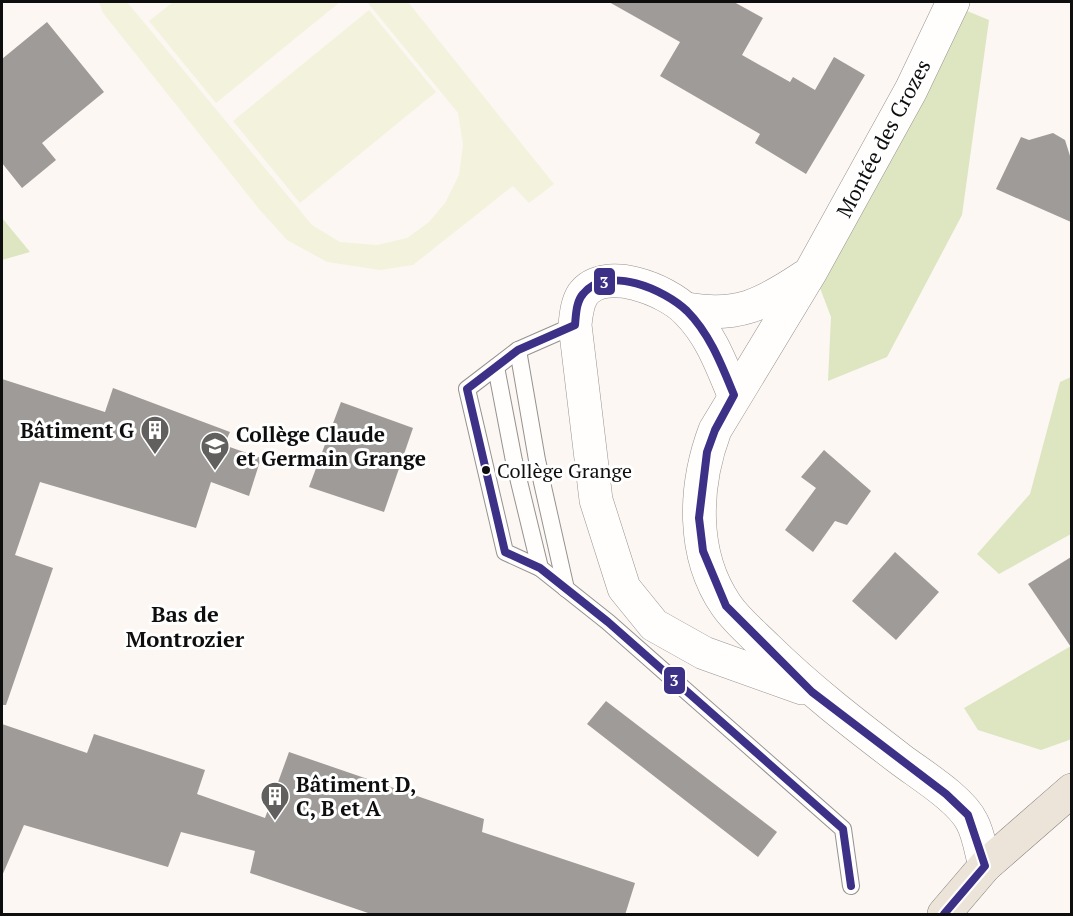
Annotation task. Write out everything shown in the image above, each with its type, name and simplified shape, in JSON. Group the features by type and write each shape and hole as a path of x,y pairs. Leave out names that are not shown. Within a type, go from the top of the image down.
{"main road":[{"path":"944,915 985,866 1071,790"}],"street":[{"name":"Montée des Crozes","path":"953,2 911,90 810,273 734,395 715,430 707,452 699,518 704,551 714,581 726,606 812,692 946,794 968,815 985,866"},
{"name":"Montée des Crozes","path":"810,273 774,297 749,308 712,314 686,309 645,286 612,281 595,285 583,294 576,310 575,325 596,500 624,588 654,625 704,653 812,692"},
{"name":"Montée des Crozes","path":"686,309 709,336 734,395"}],"lane":[{"path":"575,325 518,350 467,389 505,552 540,568 608,622 843,829 851,886"},
{"path":"518,350 537,460 566,589"},
{"path":"496,367 514,461 540,568"}],"green space":[{"path":"99,2 127,2 312,225 340,242 377,245 407,238 429,222 445,203 459,175 463,145 458,113 367,2 408,2 554,184 529,203 513,186 413,265 380,270 327,262 287,240 259,209 103,13"},
{"path":"173,2 340,2 216,103 149,21"},
{"path":"369,10 436,92 300,203 233,121"},
{"path":"967,11 989,20 962,215 887,357 828,381 831,317 820,288"},
{"path":"2,218 30,252 2,260"},
{"path":"1071,377 1071,534 999,574 977,554 1030,494 1060,382"},
{"path":"1071,646 1072,739 1041,750 978,730 964,708"}],"building":[{"path":"609,2 734,2 763,18 742,55 790,82 793,77 815,90 834,57 865,75 806,174 755,143 760,134 660,76 680,42"},
{"path":"47,22 104,92 42,143 56,160 22,188 2,163 2,59"},
{"path":"1053,133 1065,140 1071,159 1071,222 996,189 1021,137 1029,140"},
{"path":"2,379 105,412 113,388 230,432 224,445 261,458 249,496 211,482 196,528 40,482 15,555 53,568 6,705 2,705"},
{"path":"341,402 413,428 384,512 309,487"},
{"path":"824,450 871,491 847,525 835,521 813,552 785,530 816,488 801,477"},
{"path":"895,552 939,592 896,640 852,601"},
{"path":"1071,557 1071,647 1028,584"},
{"path":"606,701 777,832 758,857 587,724"},
{"name":"Bâtiment D, C, B et A","path":"2,724 87,753 94,734 205,770 197,794 265,818 289,752 484,819 482,832 635,883 625,915 374,915 250,873 255,851 181,832 168,867 24,825 2,876"}],"transit line":[{"name":"3","path":"851,886 843,829 608,622 540,568 505,552 467,389 518,350 575,325 579,301 583,294 594,285 607,281 621,281 651,288 687,311 709,340 734,395 715,430 707,452 699,518 703,551 726,606 812,692 946,794 968,815 985,866 944,914"}],"place":[{"name":"Bâtiment G","path":"155,456"},
{"name":"Collège Grange","path":"486,470"},
{"name":"Collège Claude et Germain Grange","path":"215,472"},
{"name":"Bâtiment D, C, B et A","path":"275,822"}],"district":[{"name":"Bas de Montrozier","path":"185,626"}]}
